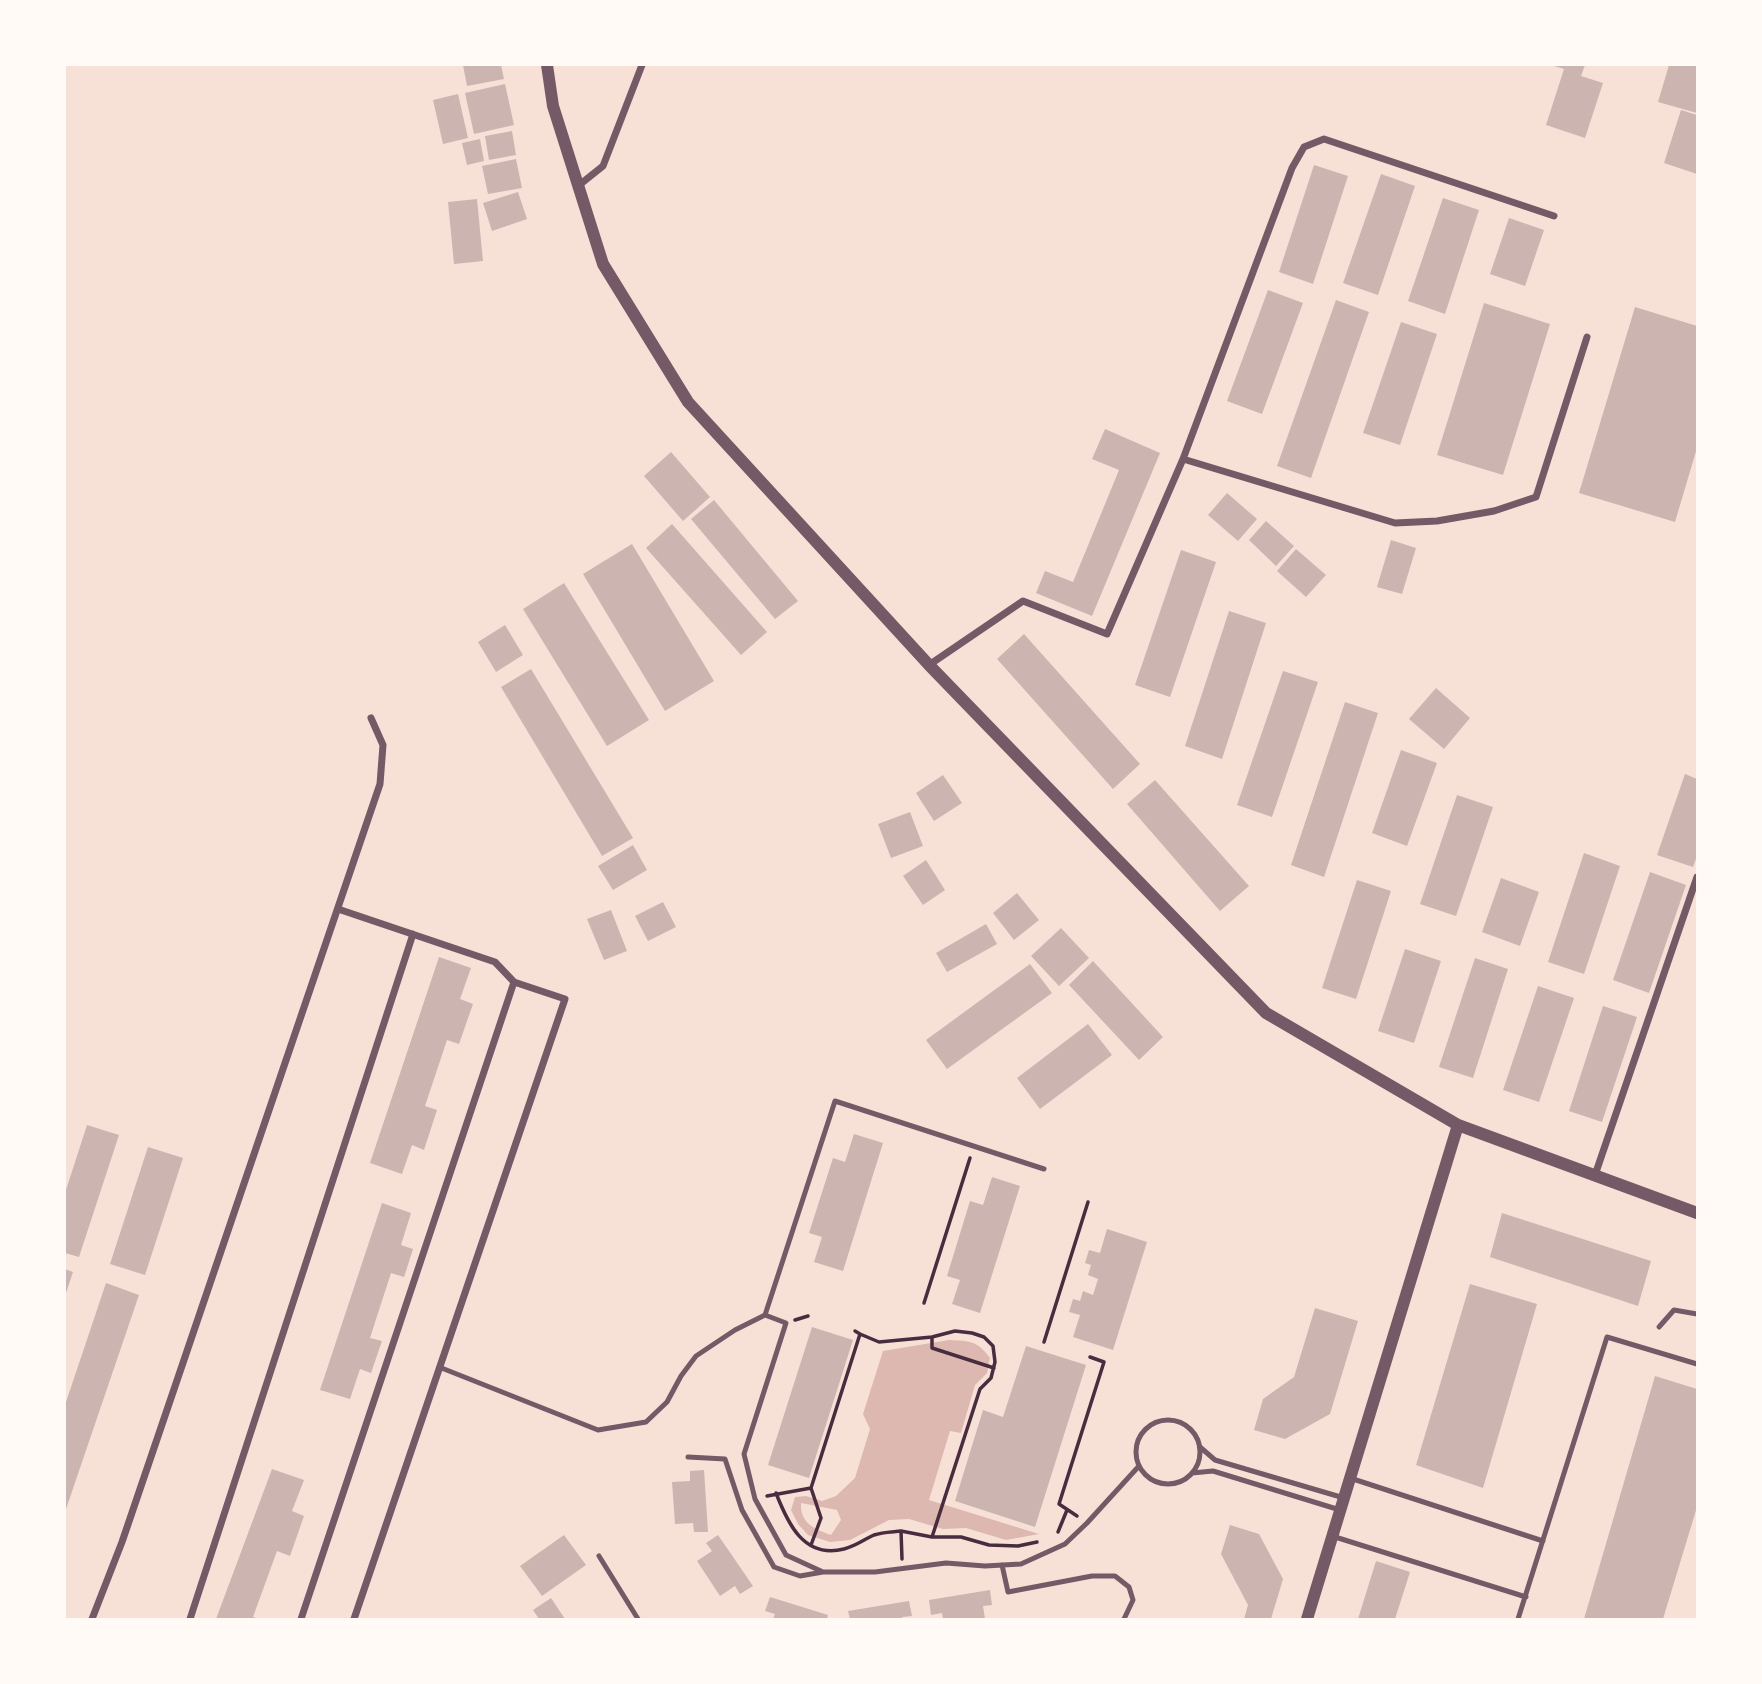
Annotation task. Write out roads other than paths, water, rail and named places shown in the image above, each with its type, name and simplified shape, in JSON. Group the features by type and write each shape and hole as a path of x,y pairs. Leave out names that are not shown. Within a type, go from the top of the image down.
{"street":[{"path":"547,65 553,106 603,264 688,402 929,665 1266,1013 1458,1125 1697,1213"},
{"path":"578,186 603,166 642,65"},
{"path":"929,665 1023,601 1107,634 1183,458 1292,168 1304,147 1324,139 1554,216"},
{"path":"1183,458 1395,523 1437,521 1494,511 1536,497 1587,338"},
{"path":"92,1619 131,1516 380,784 383,745 371,718"},
{"path":"1595,1175 1697,877"},
{"path":"338,909 495,962 514,982 565,999 354,1619"},
{"path":"190,1619 412,934"},
{"path":"301,1619 514,982"},
{"path":"1307,1619 1458,1125"}],"lane":[{"path":"439,1367 598,1430 646,1422 667,1402 696,1356 735,1330 765,1315 835,1101 1044,1169"},
{"path":"1659,1328 1674,1310 1697,1314"},
{"path":"765,1315 786,1323 744,1454 755,1499 786,1555 823,1572"},
{"path":"1518,1619 1607,1337 1697,1364"},
{"path":"1168,1420 1186,1425 1198,1438 1200,1447 1198,1465 1192,1473 1186,1479 1168,1484 1159,1483 1144,1473 1139,1466 1136,1447 1139,1438 1151,1425 1168,1420"},
{"path":"1200,1447 1215,1460 1342,1504"},
{"path":"688,1457 725,1459 742,1510 774,1567 800,1576 823,1572 875,1572 946,1563 985,1566 1021,1564 1065,1544 1139,1466"},
{"path":"1192,1473 1213,1471 1342,1504"},
{"path":"1350,1478 1543,1541"},
{"path":"1332,1536 1525,1597"},
{"path":"599,1556 638,1619"},
{"path":"1002,1565 1008,1592 1092,1576 1115,1576 1129,1587 1133,1600 1124,1619"}]}
